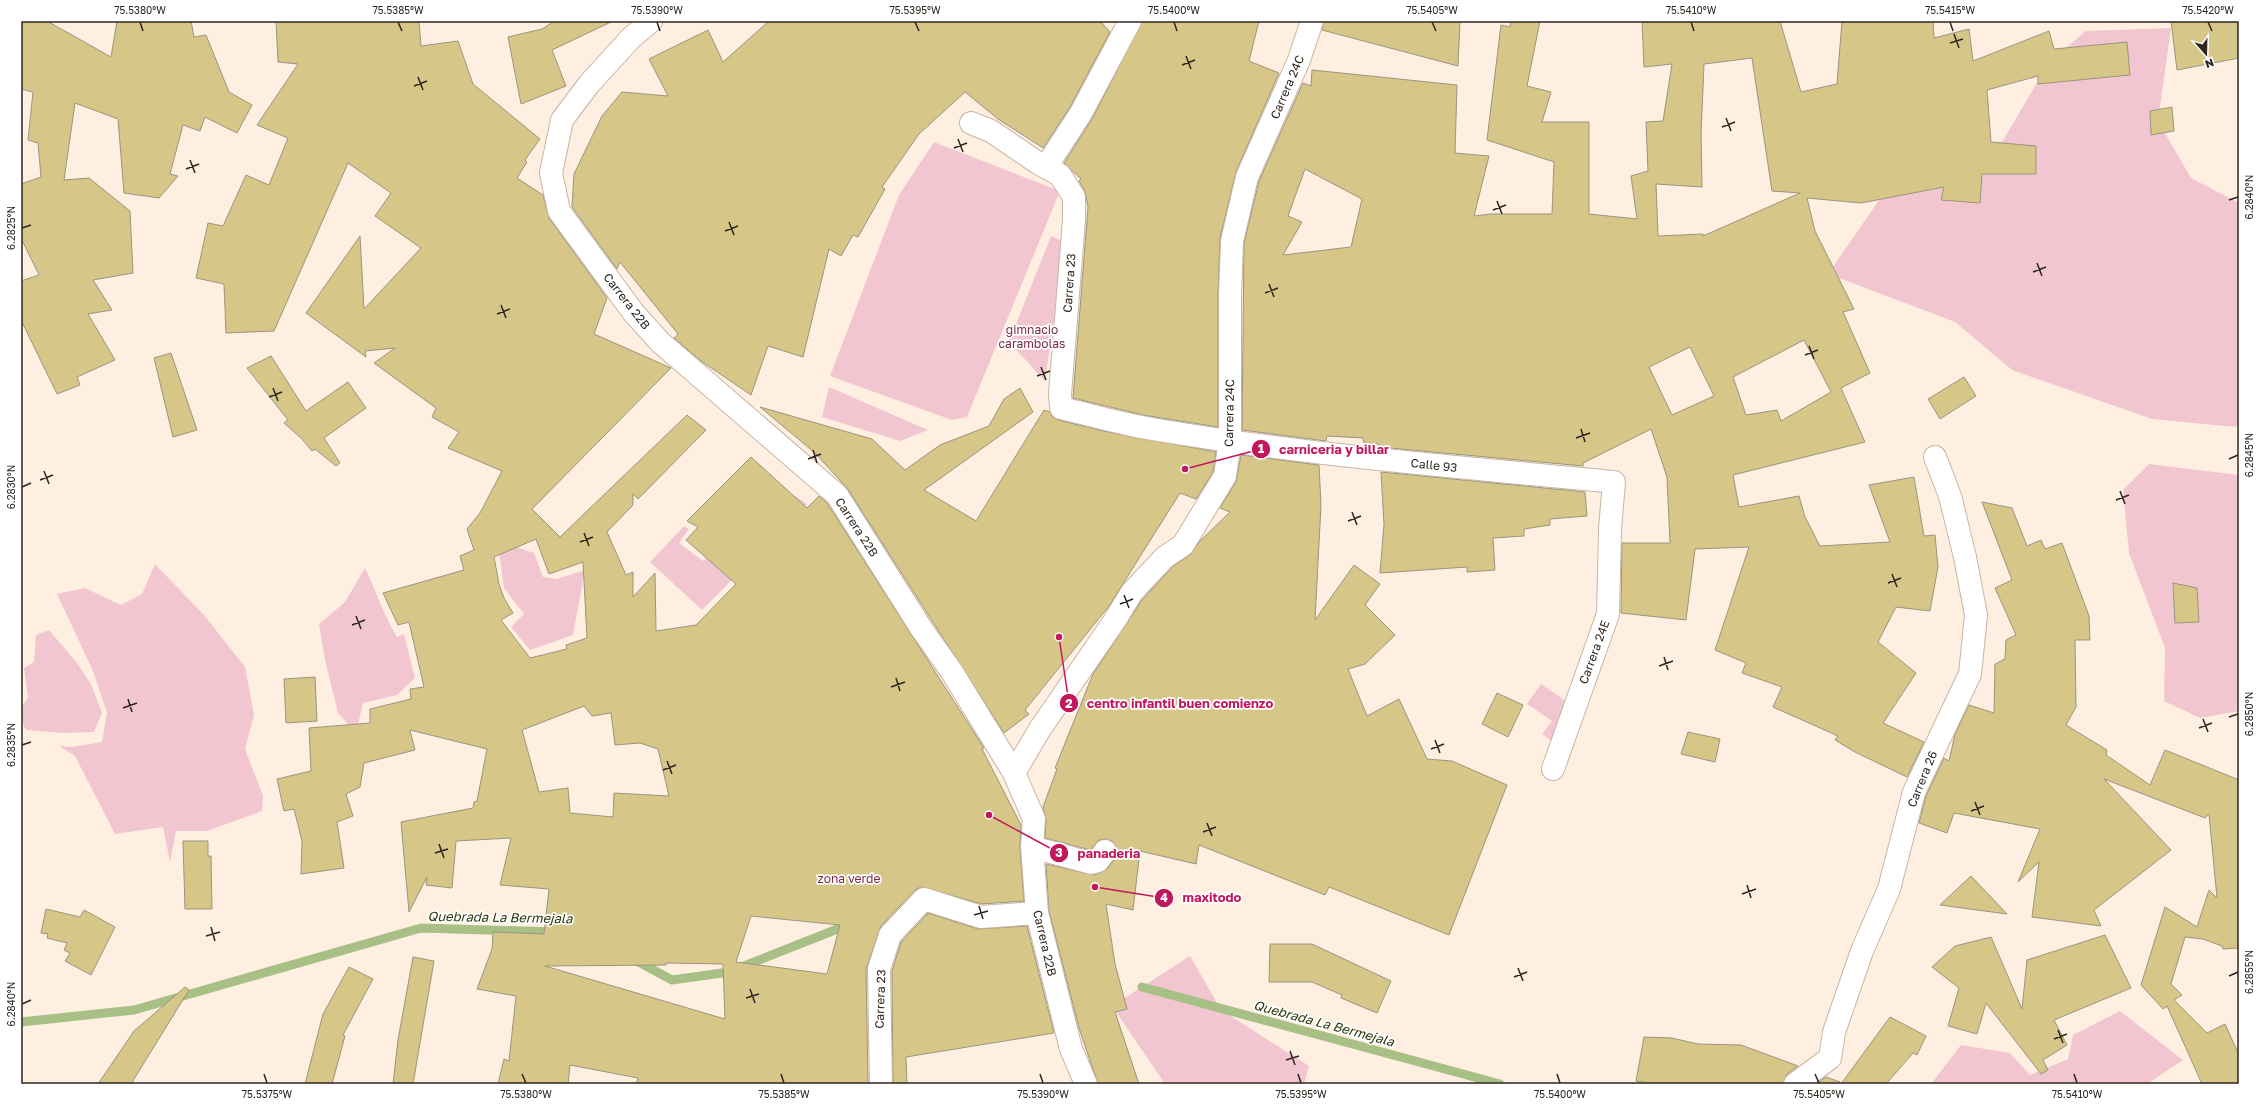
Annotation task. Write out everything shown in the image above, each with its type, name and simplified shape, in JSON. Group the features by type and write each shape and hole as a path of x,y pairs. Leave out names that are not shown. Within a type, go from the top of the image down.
{"street":[{"name":"Carrera 22B","path":"651,21 631,38 589,84 562,120 551,173 559,211 633,312 660,342 836,495 921,628 952,672 1014,773 1034,819 1032,847 1036,913 1071,1049 1086,1084"},
{"path":"1046,167 1081,113 1130,21"},
{"name":"Carrera 24C","path":"1014,773 1040,729 1115,620 1132,592 1165,557 1183,545 1198,524 1225,476 1230,440 1230,304 1232,241 1246,178 1299,60 1312,21"},
{"name":"Carrera 23","path":"971,123 991,131 1060,175 1074,197 1074,220 1060,394 1061,408 1151,429 1230,440"},
{"name":"Calle 93","path":"1230,440 1417,463 1614,482"},
{"name":"Carrera 26","path":"1795,1084 1830,1058 1834,1032 1862,951 1888,889 1914,792 1970,674 1976,615 1965,557 1952,504 1935,457"},
{"name":"Carrera 24E","path":"1553,769 1608,614 1610,529 1614,482"},
{"path":"1032,847 1091,863 1098,861 1105,851"},
{"name":"Carrera 23","path":"881,1084 879,969 890,935 924,899 980,917 1036,913"}],"green space":[{"path":"2171,28 2158,121 2191,178 2239,203 2239,424 2235,427 2152,419 2012,370 1955,322 1828,274 1884,193 2002,142 2050,61 2086,31"},
{"path":"934,142 1060,191 967,417 952,420 830,376 899,195"},
{"name":"gimnacio carambolas","path":"1051,236 1065,242 1045,381 1009,342"},
{"path":"829,387 928,430 900,441 822,417"},
{"path":"2149,464 2239,475 2239,711 2200,718 2164,701 2165,648 2129,553 2123,490"},
{"path":"795,496 807,504 702,610 650,562 684,526 689,529 679,543 703,561 721,546 740,560"},
{"path":"510,528 519,548 534,553 543,577 557,579 585,570 573,635 530,650 511,627 524,614 504,588 497,535"},
{"path":"155,564 204,615 245,667 254,715 245,749 263,796 262,811 207,831 176,831 170,862 163,827 115,834 75,756 59,746 72,747 102,742 107,713 93,671 57,594 85,588 121,605 142,594"},
{"path":"365,568 392,629 397,637 404,634 415,678 397,695 363,703 356,733 338,713 325,660 319,624 345,602"},
{"path":"49,630 77,663 91,684 102,713 94,732 63,733 26,730 21,717 22,706 28,698 24,668 34,662 36,635"},
{"path":"1541,684 1580,711 1557,745 1542,734 1552,721 1527,704"},
{"path":"1190,956 1221,1010 1309,1066 1304,1084 1165,1084 1112,1006"},
{"path":"2120,1011 2183,1060 2147,1084 1931,1084 1961,1045 2010,1053 2030,1075 2068,1059 2073,1035"}],"building":[{"path":"21,21 47,21 111,57 117,21 191,21 194,37 206,35 229,92 252,105 237,133 205,117 200,131 183,125 170,174 178,176 159,198 124,193 118,119 75,103 64,180 89,178 130,211 133,273 93,280 112,310 88,314 115,360 77,377 80,385 57,394 21,320 21,281 39,275 21,238 21,184 41,177 38,143 28,140 33,92 21,89"},
{"path":"276,21 419,21 421,46 458,41 473,84 540,139 525,160 527,162 517,178 543,195 549,218 607,298 594,334 671,368 532,509 560,537 687,415 706,430 638,499 633,494 633,505 607,532 626,575 633,572 633,597 655,573 656,631 696,625 736,584 686,540 698,527 687,521 751,457 807,508 819,496 827,503 984,748 982,749 1021,825 1020,848 1024,901 982,904 921,887 915,890 881,926 866,969 868,1084 636,1084 638,1078 570,1065 568,1084 498,1084 504,1059 509,1061 516,996 477,989 492,949 493,932 544,934 549,889 500,885 511,838 456,841 452,888 426,885 427,877 409,912 401,822 473,808 474,802 477,801 487,749 410,730 415,750 364,763 360,787 346,794 353,816 337,822 344,868 301,874 302,841 294,809 284,811 277,779 311,771 309,728 370,723 370,709 411,699 410,689 424,687 409,622 398,625 383,593 464,570 460,556 474,550 467,529 480,513 502,471 448,448 459,432 432,417 436,408 374,363 395,348 365,351 366,357 306,313 360,236 364,309 421,248 375,216 391,193 348,163 274,331 226,333 224,284 196,278 208,223 223,226 246,175 269,185 288,138 257,125 298,64 278,62","holes":["536,539 549,574 583,562 587,638 566,645 567,649 530,658 501,620 513,613 504,598 499,584 494,557","584,706 592,716 611,713 615,745 640,743 658,749 669,796 614,793 613,817 570,813 568,788 539,792 522,730","751,916 840,925 827,974 736,962","666,963 723,964 725,1019 545,966 666,965"]},
{"path":"555,21 613,21 552,50 566,86 521,104 508,37 542,29"},
{"path":"769,21 1100,21 1110,32 1070,107 1043,148 998,119 965,92 919,134 882,187 885,189 858,237 853,235 841,256 829,249 803,357 768,346 751,395 701,361 674,338 678,334 620,262 617,269 572,207 574,174 602,116 622,92 668,96 649,59 708,30 723,62"},
{"path":"1142,21 1259,21 1249,61 1279,73 1236,172 1220,238 1218,296 1218,427 1143,415 1073,398 1088,207 1085,191 1079,181 1081,179 1064,163 1092,119"},
{"path":"1324,21 1460,21 1458,66 1322,30"},
{"path":"1511,21 1540,21 1527,86 1551,92 1542,122 1589,122 1589,214 1637,219 1631,176 1648,171 1646,122 1663,121 1672,64 1644,67 1642,21 1780,21 1801,92 1837,84 1842,21 1933,21 1934,38 1969,29 1973,61 2049,31 2054,49 2127,42 2130,75 2038,84 2038,76 1987,90 1991,142 2036,146 2036,174 1982,174 1980,203 1941,200 1944,187 1861,203 1807,198 1815,231 1854,309 1843,312 1870,373 1841,388 1865,442 1733,475 1739,507 1799,496 1805,517 1820,546 1890,542 1869,485 1914,477 1924,536 1935,535 1938,567 1930,611 1896,607 1878,642 1916,673 1883,723 1924,742 1907,777 1855,752 1835,740 1838,736 1773,707 1782,687 1742,673 1746,663 1715,650 1749,547 1695,549 1686,620 1621,613 1622,543 1670,543 1667,477 1651,429 1583,463 1583,466 1379,447 1379,444 1364,443 1363,438 1327,436 1326,441 1242,430 1244,243 1259,181 1303,83 1311,86 1312,70 1457,85 1455,153 1489,156 1474,216 1491,214 1552,214 1554,162 1487,140 1501,25 1510,27","holes":["1752,58 1772,191 1800,193 1703,236 1703,234 1658,236 1656,184 1702,187 1701,135 1704,64","1305,169 1362,199 1351,247 1283,255 1302,222 1288,216","1804,340 1831,392 1781,421 1777,410 1746,415 1733,377","1690,347 1714,396 1672,415 1649,367"]},
{"path":"2171,21 2239,21 2239,58 2177,70"},
{"path":"2172,107 2174,131 2151,135 2150,111"},
{"path":"171,353 197,430 173,437 154,358"},
{"path":"271,356 306,411 348,382 366,408 324,438 340,463 336,466 315,449 312,451 302,439 284,423 288,420 247,368"},
{"path":"1964,377 1976,396 1940,419 1928,399"},
{"path":"1020,388 1033,412 924,490 976,521 1044,410 1050,412 1052,416 1058,420 1103,431 1216,452 1213,472 1196,499 1180,493 1109,606 1025,710 1029,714 1004,733 847,488 815,453 760,407 872,439 905,470 940,445 989,426 1004,399"},
{"path":"1241,455 1319,465 1321,505 1315,620 1354,565 1380,584 1365,605 1395,635 1365,664 1348,669 1367,716 1399,699 1427,759 1452,761 1507,785 1449,935 1329,887 1325,895 1199,845 1196,864 1140,851 1133,910 1106,904 1115,964 1127,1009 1115,1012 1139,1084 1098,1084 1079,1028 1049,911 1046,864 1094,875 1108,868 1115,858 1116,846 1112,841 1106,839 1099,840 1090,850 1045,838 1046,820 1043,807 1057,769 1055,768 1093,674 1142,600 1173,566 1190,555 1200,541 1230,512 1220,508 1236,482"},
{"path":"1381,472 1585,492 1587,516 1550,519 1550,525 1524,529 1524,536 1493,538 1495,570 1467,572 1467,567 1380,573 1384,524"},
{"path":"1982,502 2012,508 2027,546 2041,540 2045,549 2062,543 2089,616 2090,640 2075,640 2076,707 2066,725 2107,750 2106,755 2150,785 2165,750 2239,780 2239,948 2223,949 2222,946 2203,939 2185,937 2171,984 2182,995 2174,1000 2207,1033 2225,1024 2239,1055 2239,1084 2202,1084 2167,1006 2163,1009 2141,985 2165,907 2197,927 2209,890 2217,898 2209,814 2205,818 2104,779 2171,850 2094,910 2101,926 2032,917 2039,862 2018,882 2040,829 1954,813 1947,833 1919,823 1926,796 1944,758 1949,761 1955,734 1969,705 1994,713 1995,664 2005,659 2006,640 2016,635 1995,588 2012,580"},
{"path":"2173,583 2197,588 2199,622 2175,623"},
{"path":"315,677 317,721 286,723 284,679"},
{"path":"1497,693 1523,705 1508,737 1482,724"},
{"path":"1688,732 1720,739 1715,762 1681,754"},
{"path":"183,841 208,841 208,856 211,856 212,909 185,909"},
{"path":"1971,876 2007,914 1940,905"},
{"path":"46,909 80,917 84,910 115,927 91,975 65,961 70,953 64,950 67,943 47,938 48,934 41,933"},
{"path":"928,913 978,929 1027,926 1054,1033 906,1057 907,1084 893,1084 892,971 901,942"},
{"path":"2105,935 2131,988 2054,1020 2067,1045 2043,1060 2048,1070 2041,1074 1986,1003 1977,1034 1948,1026 1959,988 1932,967 1955,946 1991,937 2022,1009 2027,960"},
{"path":"1270,944 1312,944 1391,981 1377,1013 1341,998 1342,995 1312,982 1269,982"},
{"path":"413,957 434,961 413,1084 393,1084 398,1040"},
{"path":"349,967 373,979 343,1035 345,1036 332,1084 305,1084 323,1014"},
{"path":"185,987 189,990 131,1084 98,1084 134,1031"},
{"path":"1890,1017 1926,1036 1917,1055 1913,1053 1886,1084 1841,1084"},
{"path":"1644,1037 1672,1038 1698,1044 1741,1045 1798,1066 1787,1074 1783,1084 1656,1084 1636,1081"},
{"path":"1826,1077 1840,1082 1839,1084 1816,1084"}],"waterway":[{"name":"Quebrada La Bermejala","path":"635,960 672,980 729,972 850,924"},
{"name":"Quebrada La Bermejala","path":"21,1022 134,1010 421,928 556,932"},
{"name":"Quebrada La Bermejala","path":"1142,987 1500,1084"}],"place":[{"name":"carniceria y billar","path":"1185,469"},
{"name":"centro infantil buen comienzo","path":"1059,637"},
{"name":"panaderia","path":"989,815"},
{"name":"maxitodo","path":"1095,887"}],"park label":[{"name":"zona verde","path":"849,878"}]}
